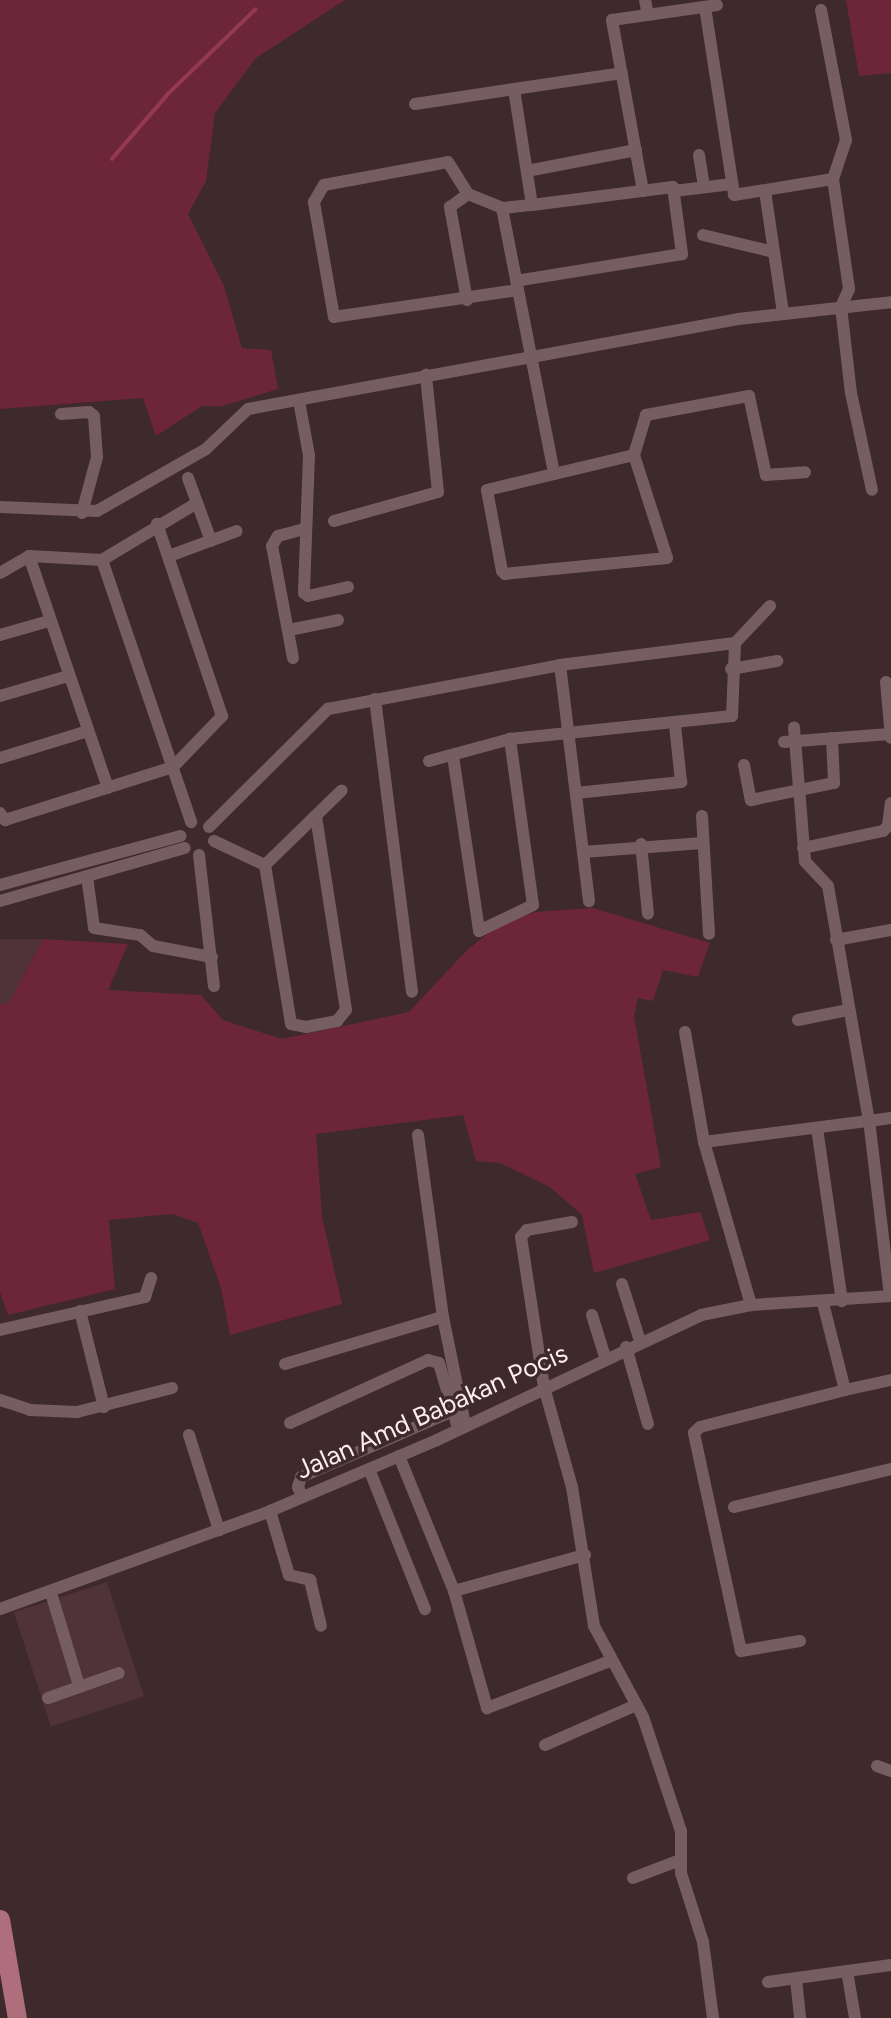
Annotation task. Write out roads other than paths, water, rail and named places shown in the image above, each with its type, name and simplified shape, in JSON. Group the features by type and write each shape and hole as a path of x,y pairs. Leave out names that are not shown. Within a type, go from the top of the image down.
{"main road":[{"path":"0,1924 5,1972 17,2018"}],"street":[{"path":"645,0 648,15"},
{"path":"643,191 612,20 711,6 732,184 736,196 833,179"},
{"path":"821,10 846,140 833,179 849,289 841,307 851,393 872,490"},
{"path":"415,104 622,73"},
{"path":"514,89 532,205"},
{"path":"527,172 636,150"},
{"path":"699,155 705,187"},
{"path":"436,163 451,163 468,194 502,208 643,191 673,187 682,254 517,286 467,300 331,316 313,210 316,194 324,185 436,163"},
{"path":"674,191 732,184"},
{"path":"765,191 783,313"},
{"path":"467,300 450,207 468,194"},
{"path":"502,208 554,473"},
{"path":"703,235 774,252"},
{"path":"0,507 82,513 97,511 194,457 247,410 530,355 783,313 891,302"},
{"path":"334,521 439,492 426,375"},
{"path":"634,455 487,490 498,561 505,574 667,558 634,455 644,416 746,395 753,400 766,475 805,472"},
{"path":"299,401 309,455 305,594 348,587"},
{"path":"61,414 89,412 94,416 97,457 82,513"},
{"path":"188,478 211,541"},
{"path":"0,573 29,556 102,560 197,503"},
{"path":"0,813 5,820 173,767 224,711 158,524"},
{"path":"293,658 272,546 278,536 305,529"},
{"path":"169,556 237,531"},
{"path":"29,556 48,621 108,788"},
{"path":"102,560 191,822 183,842 87,876 6,899 4,884 183,842"},
{"path":"429,761 510,739 675,725 733,716 731,669 735,643 769,606"},
{"path":"289,630 338,620"},
{"path":"0,635 48,621"},
{"path":"209,827 322,712 375,699 560,665 735,643"},
{"path":"731,669 777,661"},
{"path":"560,665 589,901"},
{"path":"0,696 68,676"},
{"path":"790,742 890,736 886,682"},
{"path":"375,699 412,992"},
{"path":"576,793 682,782 675,725"},
{"path":"794,727 790,742 800,794 803,848 808,866 826,880 869,1121 890,1296"},
{"path":"0,758 88,732"},
{"path":"744,765 751,800 800,794 835,782 832,738"},
{"path":"453,756 480,931 533,905 510,739"},
{"path":"265,865 342,790"},
{"path":"803,848 883,831 888,826 891,803"},
{"path":"265,865 291,1024 306,1027 337,1021 345,1010 316,816"},
{"path":"702,816 709,934"},
{"path":"191,822 209,827"},
{"path":"209,827 214,841 265,865"},
{"path":"198,855 214,841"},
{"path":"183,842 198,855 214,986"},
{"path":"583,852 641,844 703,843"},
{"path":"641,844 648,914"},
{"path":"87,876 94,928 140,935 153,946 212,957"},
{"path":"836,940 891,930"},
{"path":"798,1020 848,1010"},
{"path":"685,1032 705,1142 751,1305"},
{"path":"705,1142 891,1118"},
{"path":"817,1128 842,1301"},
{"path":"418,1135 443,1317 462,1427"},
{"path":"572,1222 527,1230 521,1237 544,1387 572,1487 585,1555 587,1606 610,1661 636,1705 681,1831 680,1860 706,1956 713,2018"},
{"path":"0,1330 145,1297 151,1278"},
{"path":"622,1284 640,1341"},
{"name":"Jalan Amd Babakan Pocis","path":"0,1609 51,1593 270,1511 399,1457 626,1347 701,1315 751,1305 823,1303 890,1296"},
{"path":"823,1303 845,1390"},
{"path":"80,1311 104,1407"},
{"path":"592,1315 605,1357"},
{"path":"285,1364 443,1317"},
{"path":"626,1347 648,1424"},
{"path":"290,1423 428,1360 439,1363 453,1411 462,1427"},
{"path":"800,1641 741,1651 694,1433 700,1427 891,1380"},
{"path":"0,1400 30,1410 77,1412 172,1388"},
{"path":"302,1496 298,1487 301,1477 453,1411"},
{"path":"189,1435 219,1530"},
{"path":"399,1457 454,1591 488,1709 610,1661"},
{"path":"369,1469 425,1609"},
{"path":"734,1507 891,1469"},
{"path":"270,1511 289,1575 310,1580 321,1626"},
{"path":"454,1591 585,1555"},
{"path":"51,1593 79,1686"},
{"path":"48,1698 119,1673"},
{"path":"545,1745 636,1705"},
{"path":"877,1766 891,1771"},
{"path":"633,1878 680,1860"},
{"path":"768,1982 891,1965"},
{"path":"847,1971 855,2018"},
{"path":"796,1979 800,2018"}],"waterway":[{"path":"112,159 169,93 255,10"}]}
